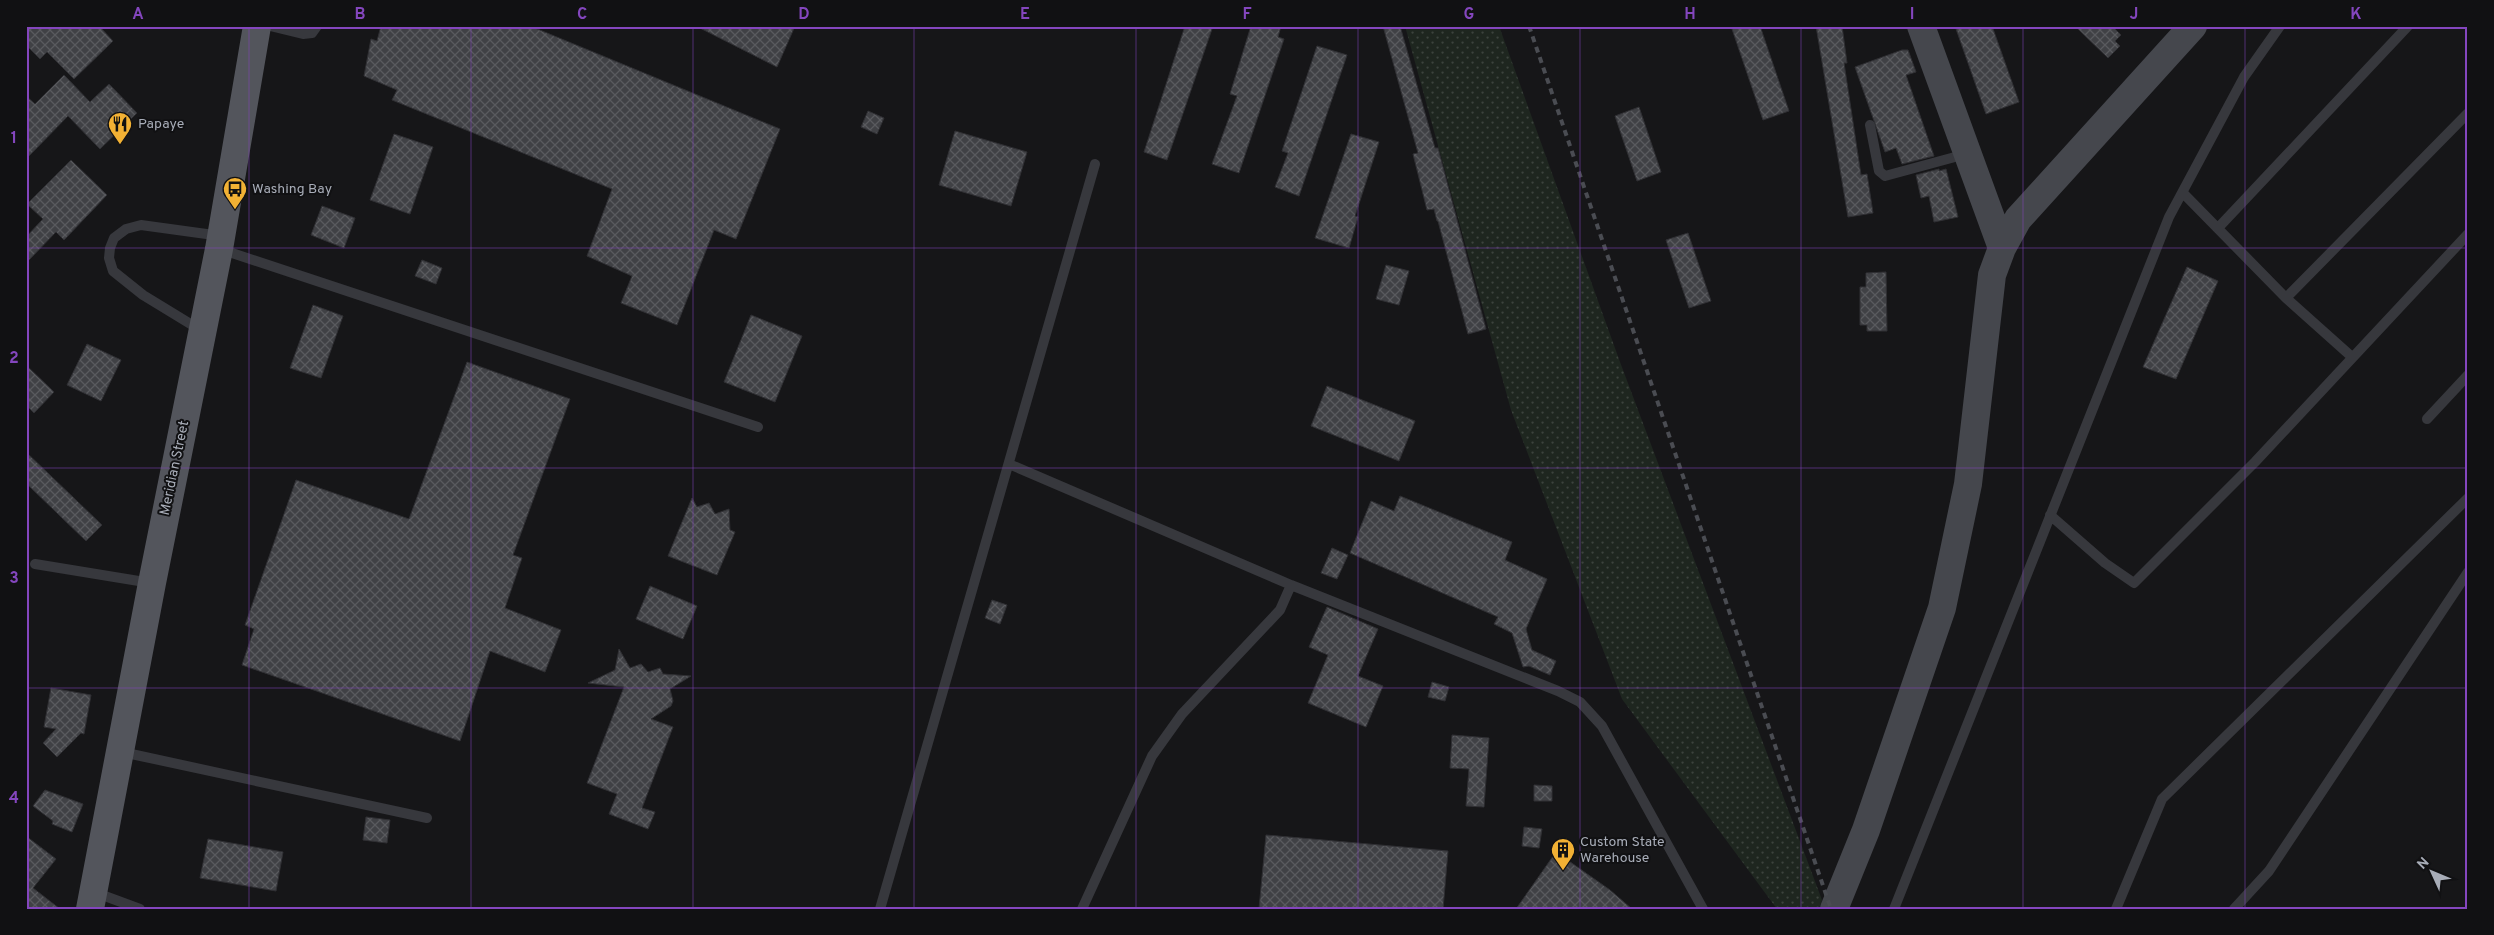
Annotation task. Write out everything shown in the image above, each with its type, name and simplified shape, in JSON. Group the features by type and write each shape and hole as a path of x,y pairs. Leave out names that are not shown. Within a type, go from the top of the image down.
{"main road":[{"name":"Meridian Street","path":"92,900 152,583 220,243 257,26"},
{"path":"1921,26 2002,248"},
{"path":"1834,909 1866,830 1942,608 1968,484 1992,275 2002,248 2024,212 2193,26"}],"lane":[{"path":"270,26 303,34 312,33 317,26"},
{"path":"1894,909 2169,217 2244,77 2280,26"},
{"path":"2218,228 2408,26"},
{"path":"2286,298 2468,113"},
{"path":"1870,124 1879,172 1885,176 1967,154"},
{"path":"880,909 1095,164"},
{"path":"2183,193 2286,298 2352,357"},
{"path":"203,331 143,295 113,271 109,258 114,238 126,229 141,225 220,243 758,427"},
{"path":"2050,515 2105,563 2134,583 2255,462 2468,234"},
{"path":"2427,419 2468,375"},
{"path":"1009,464 1291,585 1558,691 1580,702 1602,726 1703,909"},
{"path":"2116,909 2162,799 2468,498"},
{"path":"35,564 152,583"},
{"path":"2234,909 2269,871 2468,572"},
{"path":"1082,909 1152,756 1182,714 1280,610 1291,585"},
{"path":"121,752 427,818"},
{"path":"92,900 140,909"}],"shaded area":[{"path":"1405,26 1499,26 1620,362 1822,900 1819,909 1777,909 1622,699 1511,410"}],"building":[{"path":"26,26 99,26 113,41 74,79 47,52 40,59 26,45"},
{"path":"381,26 530,26 780,129 736,239 714,230 677,325 621,303 632,276 587,256 612,189 392,100 397,90 364,76 371,39 377,41"},
{"path":"696,26 795,26 777,67"},
{"path":"1185,26 1213,26 1167,160 1144,152"},
{"path":"1251,26 1281,26 1278,37 1284,39 1239,173 1212,164 1237,96 1230,94"},
{"path":"1383,26 1400,26 1435,148 1438,148 1486,329 1468,334 1438,221 1434,209 1427,210 1413,154 1418,153"},
{"path":"1731,26 1760,26 1789,111 1763,120"},
{"path":"1816,26 1842,26 1847,63 1844,63 1861,175 1867,174 1873,213 1848,217"},
{"path":"1955,26 1992,26 2019,102 1986,114"},
{"path":"2075,26 2112,26 2121,35 2115,41 2120,46 2108,58"},
{"path":"1317,46 1347,55 1299,196 1275,187 1288,153 1282,151"},
{"path":"1902,50 1908,50 1916,72 1906,75 1934,156 1902,164 1896,148 1885,152 1855,67"},
{"path":"64,75 90,102 109,84 137,113 100,149 68,116 26,159 26,96 35,104"},
{"path":"1639,107 1661,172 1637,181 1615,116"},
{"path":"868,111 884,118 877,134 861,127"},
{"path":"955,131 1027,152 1011,206 939,185"},
{"path":"394,134 433,147 410,214 370,200"},
{"path":"1351,134 1379,142 1355,216 1358,217 1349,248 1315,238"},
{"path":"71,160 107,195 64,240 56,232 26,263 26,237 43,219 27,204"},
{"path":"1939,169 1939,171 1946,169 1958,217 1934,222 1929,196 1921,198 1916,175"},
{"path":"322,206 355,218 344,248 311,235"},
{"path":"1688,233 1711,301 1689,308 1666,240"},
{"path":"422,260 442,268 436,284 415,276"},
{"path":"1386,265 1409,271 1399,305 1376,299"},
{"path":"2187,267 2218,281 2176,379 2143,367"},
{"path":"1886,272 1887,331 1867,331 1867,325 1860,325 1860,287 1866,287 1866,273"},
{"path":"313,305 343,316 321,378 290,368"},
{"path":"751,315 802,336 775,402 724,382"},
{"path":"87,344 121,360 101,401 67,385"},
{"path":"467,362 570,399 513,555 522,558 505,608 561,630 545,672 490,651 460,741 242,665 254,629 245,625 296,480 409,519"},
{"path":"26,365 54,392 34,413 26,405"},
{"path":"1327,386 1415,421 1399,461 1311,426"},
{"path":"26,452 102,525 86,541 26,483"},
{"path":"1400,496 1512,542 1505,560 1547,579 1526,629 1532,650 1556,661 1550,675 1529,666 1523,667 1512,633 1494,624 1498,617 1350,553 1371,501 1394,511"},
{"path":"692,498 697,507 709,503 715,514 729,509 730,530 735,532 717,575 668,556"},
{"path":"1332,548 1348,555 1337,579 1321,573"},
{"path":"650,586 697,606 683,639 636,619"},
{"path":"992,600 1007,605 1000,624 985,618"},
{"path":"1327,607 1378,629 1358,676 1383,686 1366,727 1308,703 1328,655 1309,647"},
{"path":"619,649 630,668 641,664 648,672 660,668 663,674 691,676 670,689 673,701 671,706 651,719 673,727 642,808 655,812 648,829 609,814 617,794 587,783 624,687 588,683 615,670"},
{"path":"1432,682 1449,687 1445,701 1428,697"},
{"path":"51,688 91,695 84,734 81,733 57,757 43,743 56,729 44,727"},
{"path":"1452,735 1489,738 1484,807 1466,806 1469,769 1450,768"},
{"path":"1534,785 1552,786 1552,801 1534,801"},
{"path":"45,790 83,804 72,832 52,824 53,821 33,806"},
{"path":"366,817 390,820 387,843 363,840"},
{"path":"1524,827 1542,829 1539,848 1522,846"},
{"path":"1266,835 1448,851 1443,909 1259,909"},
{"path":"26,836 56,859 33,888 60,909 26,909"},
{"path":"208,839 283,852 276,891 200,878"},
{"name":"Custom State Warehouse","path":"1556,852 1610,890 1632,909 1516,909"}],"railway":[{"path":"1529,26 1831,909"}],"place":[{"name":"Papaye","path":"120,145"},
{"name":"Washing Bay","path":"235,210"},
{"name":"Custom State Warehouse","path":"1563,871"}]}
